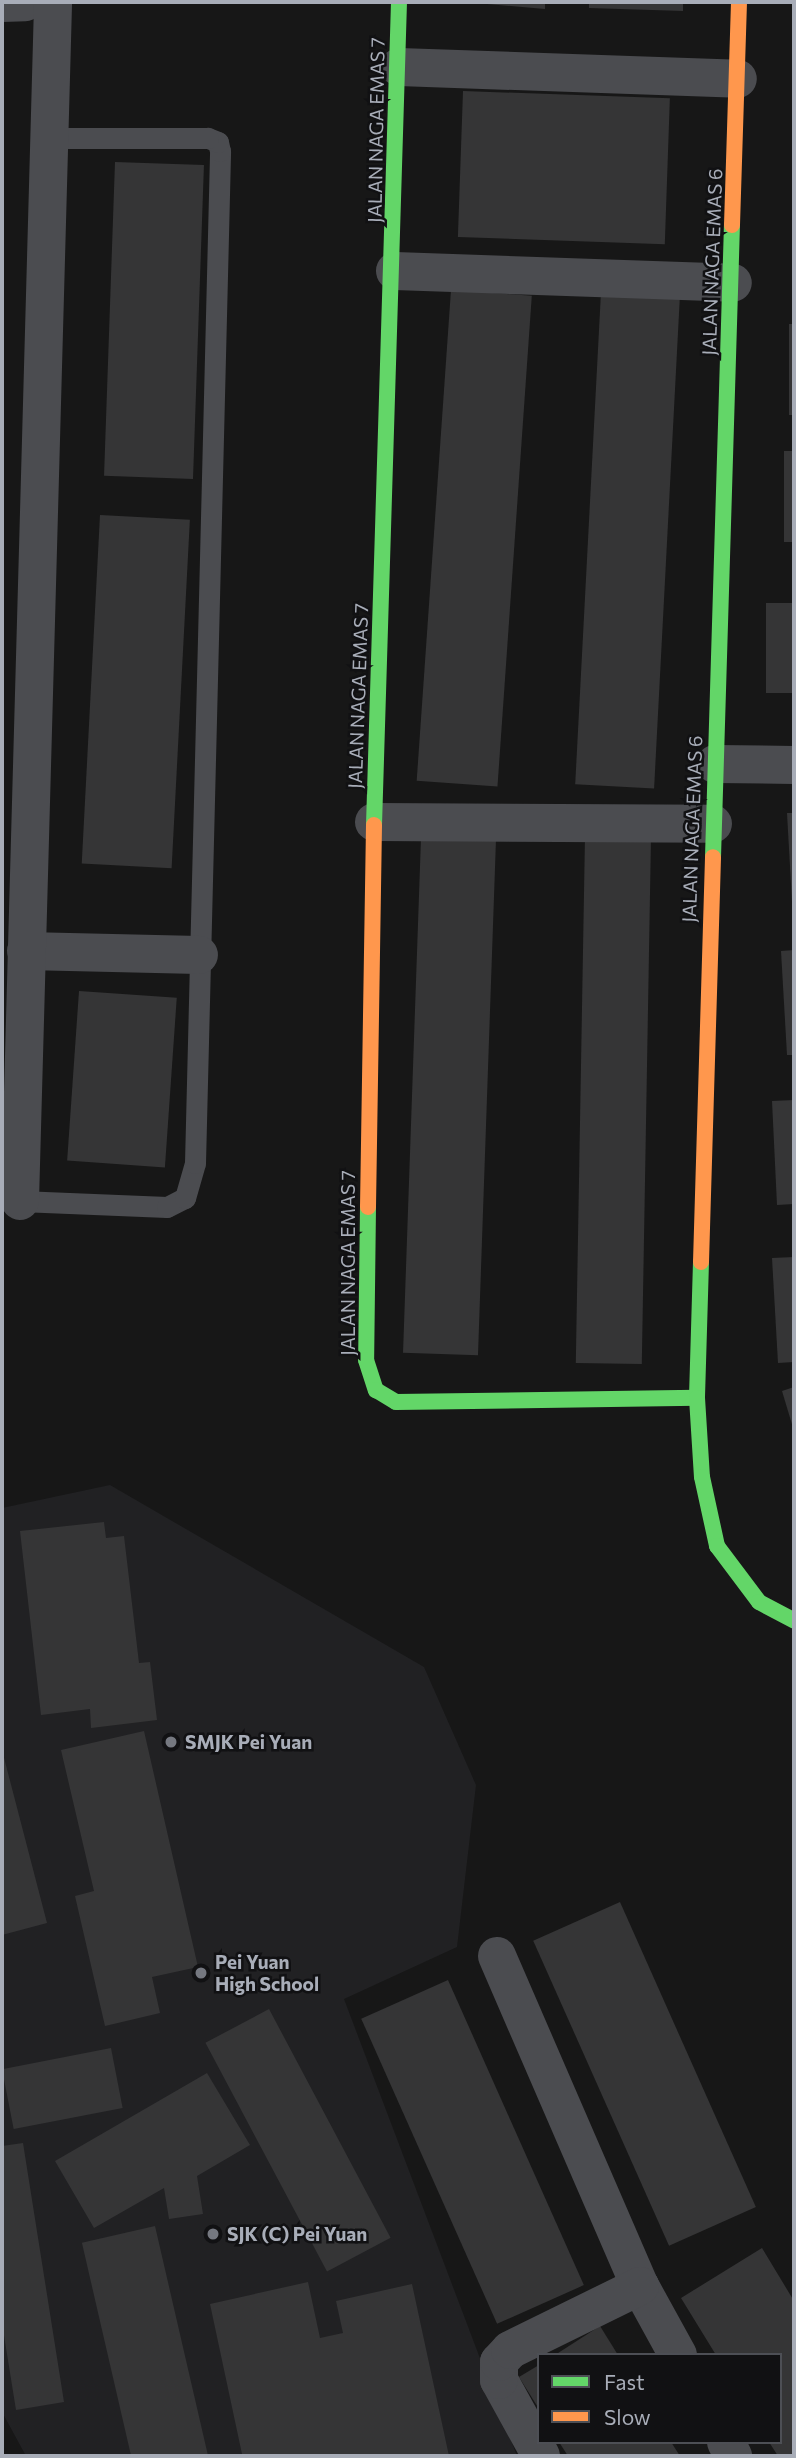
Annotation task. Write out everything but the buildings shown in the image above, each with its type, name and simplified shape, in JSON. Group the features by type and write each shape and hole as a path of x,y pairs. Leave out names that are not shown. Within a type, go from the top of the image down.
{"street":[{"path":"2,3 24,2"},
{"path":"20,1201 53,2"},
{"name":"JALAN NAGA EMAS 7","path":"399,2 395,271 374,822 366,1360 376,1390 396,1402 697,1398"},
{"name":"JALAN NAGA EMAS 6","path":"739,2 733,283 713,824 697,1398 702,1477 717,1546 759,1602 794,1621"},
{"path":"399,67 738,79"},
{"path":"395,271 733,283"},
{"path":"715,764 794,765"},
{"path":"374,822 713,824"},
{"path":"26,951 199,956"},
{"path":"497,1956 640,2286 677,2353"},
{"path":"541,2456 499,2380 499,2362 510,2350 640,2286"}],"lane":[{"path":"20,1201 167,1207 185,1198 195,1163 218,142 49,138"}],"shaded area":[{"name":"Pei Yuan High School","path":"110,1485 424,1667 476,1785 457,1947 344,1999 517,2456 26,2456 2,2412 2,1508"}],"traffic: fast":[{"path":"374,825 399,2"},
{"path":"713,857 732,225"},
{"path":"368,1207 366,1360 376,1390 396,1402 697,1398"},
{"path":"701,1262 697,1398 702,1477 717,1546 759,1602 794,1621"}],"traffic: slow":[{"path":"732,225 739,2"},
{"path":"368,1207 374,825"},
{"path":"701,1262 713,857"}],"place":[{"name":"SMJK Pei Yuan","path":"171,1742"},
{"name":"Pei Yuan High School","path":"201,1973"},
{"name":"SJK (C) Pei Yuan","path":"213,2234"}]}
